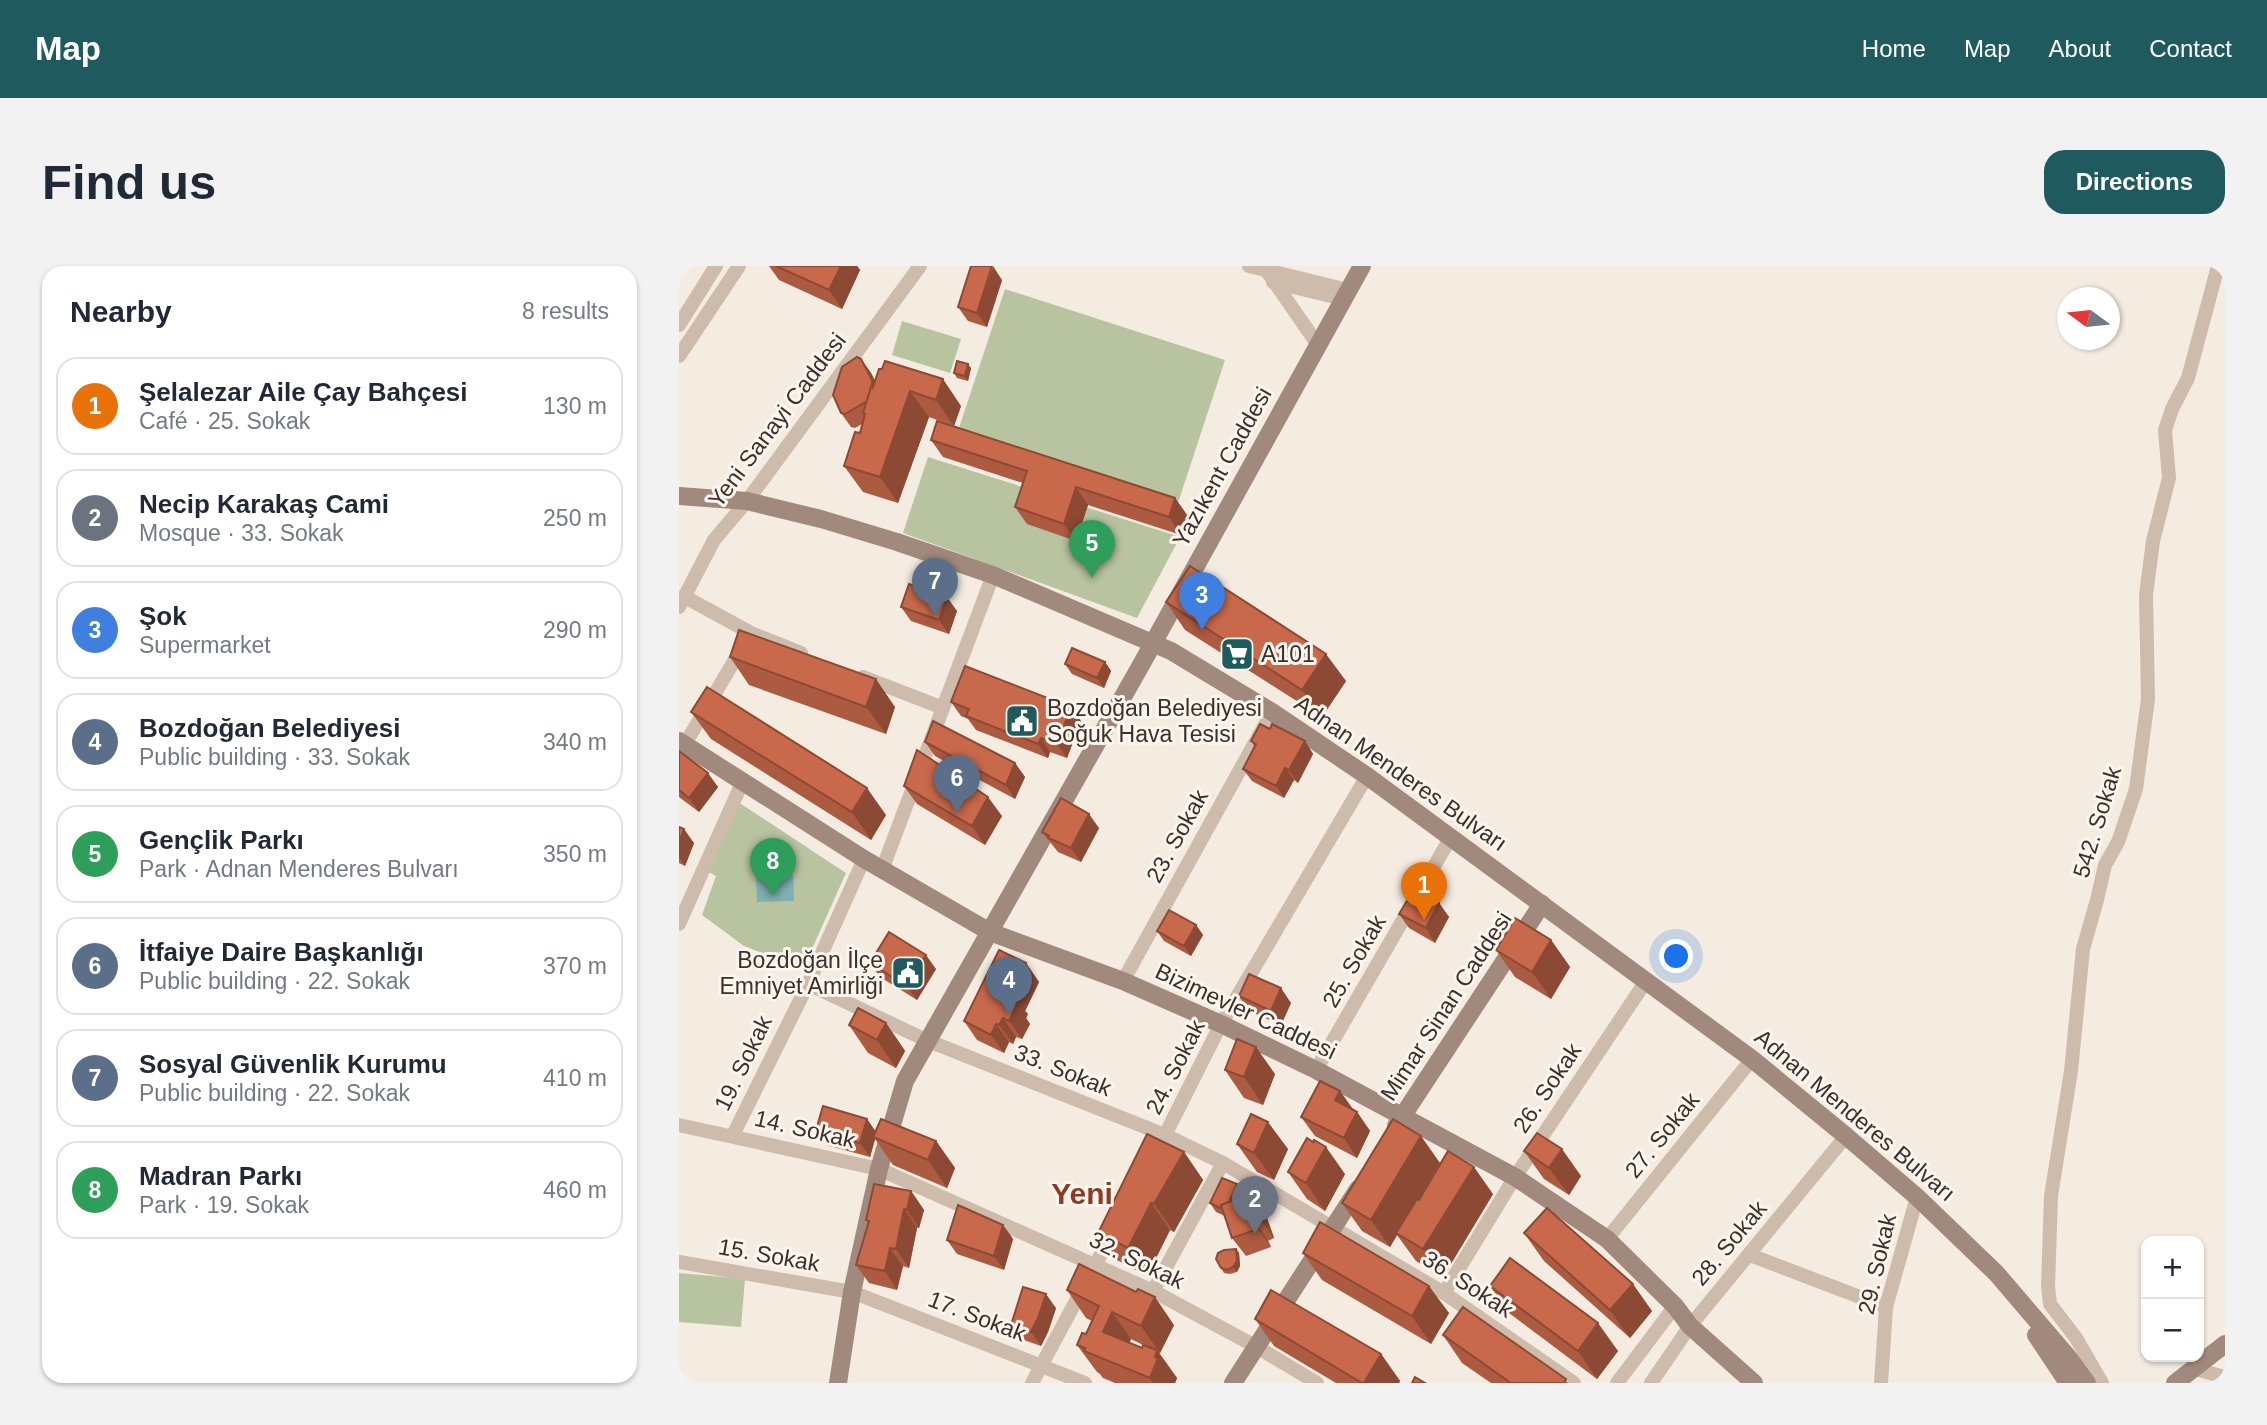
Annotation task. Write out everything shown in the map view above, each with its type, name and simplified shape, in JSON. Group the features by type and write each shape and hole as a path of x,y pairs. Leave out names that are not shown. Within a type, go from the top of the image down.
{"street":[{"path":"679,356 739,266"},
{"name":"Yeni Sanayi Caddesi","path":"682,602 714,540 747,501 920,266"},
{"name":"Yazıkent Caddesi","path":"838,1383 852,1292 879,1169 905,1081 1361,266"},
{"name":"542. Sokak","path":"2102,1383 2076,1338 2050,1304 2048,1286 2051,1196 2071,1071 2083,949 2105,865 2118,842 2136,789 2148,699 2145,596 2153,541 2169,478 2165,430 2188,377 2218,266"},
{"path":"679,325 712,267"},
{"path":"1259,267 1345,294"},
{"path":"1259,267 1273,282 1318,345"},
{"path":"1273,282 1345,294"},
{"name":"Adnan Menderes Bulvarı","path":"679,496 747,501 885,538 993,575 1171,650 1272,712 1367,776 1752,1059 1846,1136 1917,1197 1996,1273 2087,1383"},
{"path":"882,870 993,575"},
{"path":"682,602 815,658"},
{"path":"682,743 751,633"},
{"path":"853,673 943,708"},
{"name":"23. Sokak","path":"1123,981 1272,712"},
{"name":"Bizimevler Caddesi","path":"682,743 864,859 990,932 1123,981 1221,1024 1317,1070 1515,1177 1607,1239 1675,1306 1690,1326 1754,1383"},
{"name":"24. Sokak","path":"1153,1159 1221,1024 1367,776"},
{"path":"679,924 742,783"},
{"name":"25. Sokak","path":"1317,1070 1451,837"},
{"name":"19. Sokak","path":"733,1135 808,984 864,859"},
{"name":"Mimar Sinan Caddesi","path":"1389,1138 1542,904"},
{"name":"26. Sokak","path":"1444,1293 1515,1177 1646,981"},
{"name":"33. Sokak","path":"808,984 926,1040 1165,1135 1223,1163 1334,1227"},
{"name":"27. Sokak","path":"1607,1239 1752,1059"},
{"name":"14. Sokak","path":"679,1125 879,1169"},
{"name":"28. Sokak","path":"1651,1383 1690,1326 1846,1136"},
{"path":"1153,1291 1223,1163"},
{"name":"32. Sokak","path":"879,1169 1153,1291 1317,1383"},
{"path":"1233,1383 1368,1172"},
{"name":"29. Sokak","path":"1881,1383 1886,1307 1917,1197"},
{"path":"1032,1383 1121,1217"},
{"name":"36. Sokak","path":"1334,1227 1444,1293 1574,1383"},
{"path":"1750,1255 1886,1307"},
{"name":"15. Sokak","path":"679,1262 852,1292"},
{"name":"Adnan Menderes Bulvarı","path":"1996,1273 2068,1383"},
{"name":"17. Sokak","path":"852,1292 1085,1383"},
{"name":"28. Sokak","path":"1617,1383 1675,1306"},
{"path":"2175,1383 2225,1344"},
{"path":"2195,1369 2225,1377"}],"green space":[{"path":"1005,289 1225,360 1175,512 955,440"},
{"path":"902,321 961,339 950,373 892,355"},
{"path":"928,457 1180,537 1137,618 903,533"},
{"path":"738,802 846,873 803,969 744,946 702,915 716,876 707,871"},
{"path":"679,1273 745,1279 741,1327 679,1322"}],"water":[{"path":"793,875 794,901 757,902 756,877"}],"building":[{"path":"776,266 841,266 829,290"},
{"path":"971,266 992,266 977,313 958,307"},
{"path":"857,357 861,359 874,384 867,401 845,414 841,413 833,395 842,367"},
{"path":"885,361 943,379 936,400 910,391 880,477 844,466 855,432 860,433 872,384 873,387"},
{"path":"957,361 968,364 965,376 954,373"},
{"path":"937,421 1175,498 1169,517 1076,487 1064,524 1015,507 1027,471 931,440"},
{"path":"1190,566 1326,654 1302,690 1166,602"},
{"path":"909,584 947,597 939,620 901,607"},
{"path":"739,630 876,679 866,707 730,657"},
{"path":"1072,648 1105,662 1097,678 1065,664"},
{"path":"965,666 1071,707 1057,744 1041,738 1038,744 966,716 969,709 951,702"},
{"path":"707,687 867,788 852,812 691,712"},
{"path":"933,721 1015,763 1006,785 925,742"},
{"path":"1260,724 1270,729 1272,724 1305,741 1289,770 1285,768 1276,786 1243,769 1256,744 1251,741"},
{"path":"917,750 988,797 972,826 904,786"},
{"path":"679,751 708,773 689,798 679,790"},
{"path":"1061,798 1089,814 1071,848 1048,838 1049,836 1042,832"},
{"path":"679,827 684,829 679,842"},
{"path":"1414,889 1439,903 1426,928 1399,914"},
{"path":"1169,910 1196,925 1184,946 1157,931"},
{"path":"1515,918 1551,940 1532,972 1496,950"},
{"path":"889,932 926,955 907,986 870,963"},
{"path":"999,950 1026,963 1011,994 1014,996 1011,1002 1017,1005 1009,1021 1003,1018 999,1025 996,1024 991,1035 964,1021"},
{"path":"1249,974 1281,988 1271,1011 1239,996"},
{"path":"858,1008 886,1023 877,1040 849,1025"},
{"path":"1237,1039 1256,1047 1244,1077 1225,1070"},
{"path":"1320,1081 1340,1091 1335,1100 1357,1112 1344,1138 1301,1117"},
{"path":"823,1106 867,1119 860,1143 816,1130"},
{"path":"1251,1114 1268,1122 1254,1153 1237,1144"},
{"path":"881,1119 936,1141 928,1160 873,1137"},
{"path":"1393,1119 1421,1136 1371,1220 1342,1203"},
{"path":"1537,1133 1562,1149 1549,1168 1524,1151"},
{"path":"1147,1134 1184,1152 1154,1204 1151,1203 1128,1248 1098,1233"},
{"path":"1307,1138 1326,1147 1306,1183 1288,1172"},
{"path":"1448,1151 1474,1167 1423,1249 1396,1233"},
{"path":"1222,1178 1237,1184 1229,1202 1221,1205 1222,1209 1210,1203"},
{"path":"874,1184 911,1191 907,1210 904,1209 896,1249 890,1248 885,1271 856,1265 869,1221 866,1220"},
{"path":"1246,1196 1248,1201 1254,1199 1261,1220 1255,1222 1258,1229 1232,1238 1221,1205"},
{"path":"958,1205 1003,1225 994,1256 947,1240"},
{"path":"1547,1208 1633,1284 1610,1310 1524,1233"},
{"path":"1320,1222 1429,1286 1412,1316 1303,1253"},
{"path":"1236,1249 1237,1261 1233,1267 1227,1270 1221,1268 1216,1259 1218,1253"},
{"path":"1510,1258 1598,1323 1578,1351 1490,1286"},
{"path":"1079,1264 1136,1292 1138,1289 1155,1297 1141,1326 1112,1312 1103,1332 1142,1348 1143,1345 1157,1350 1155,1357 1158,1358 1150,1378 1084,1351 1085,1348 1077,1345 1082,1333 1086,1334 1099,1306 1067,1290"},
{"path":"1023,1287 1046,1294 1031,1332 1011,1325"},
{"path":"1271,1290 1381,1354 1364,1383 1255,1319"},
{"path":"1463,1307 1566,1379 1564,1383 1511,1383 1443,1335"},
{"path":"1415,1377 1425,1383 1412,1383"}],"place":[{"name":"Gençlik Parkı","path":"1092,578"},
{"name":"Sosyal Güvenlik Kurumu","path":"935,616"},
{"name":"Şok","path":"1202,630"},
{"name":"A101","path":"1237,654"},
{"name":"Bozdoğan Belediyesi Soğuk Hava Tesisi","path":"1022,721"},
{"name":"İtfaiye Daire Başkanlığı","path":"957,813"},
{"name":"Madran Parkı","path":"773,896"},
{"name":"Şelalezar Aile Çay Bahçesi","path":"1424,920"},
{"name":"Bozdoğan İlçe Emniyet Amirliği","path":"908,973"},
{"name":"Bozdoğan Belediyesi","path":"1009,1015"},
{"name":"Necip Karakaş Cami","path":"1255,1234"}],"district":[{"name":"Yeni","path":"1082,1194"}]}
